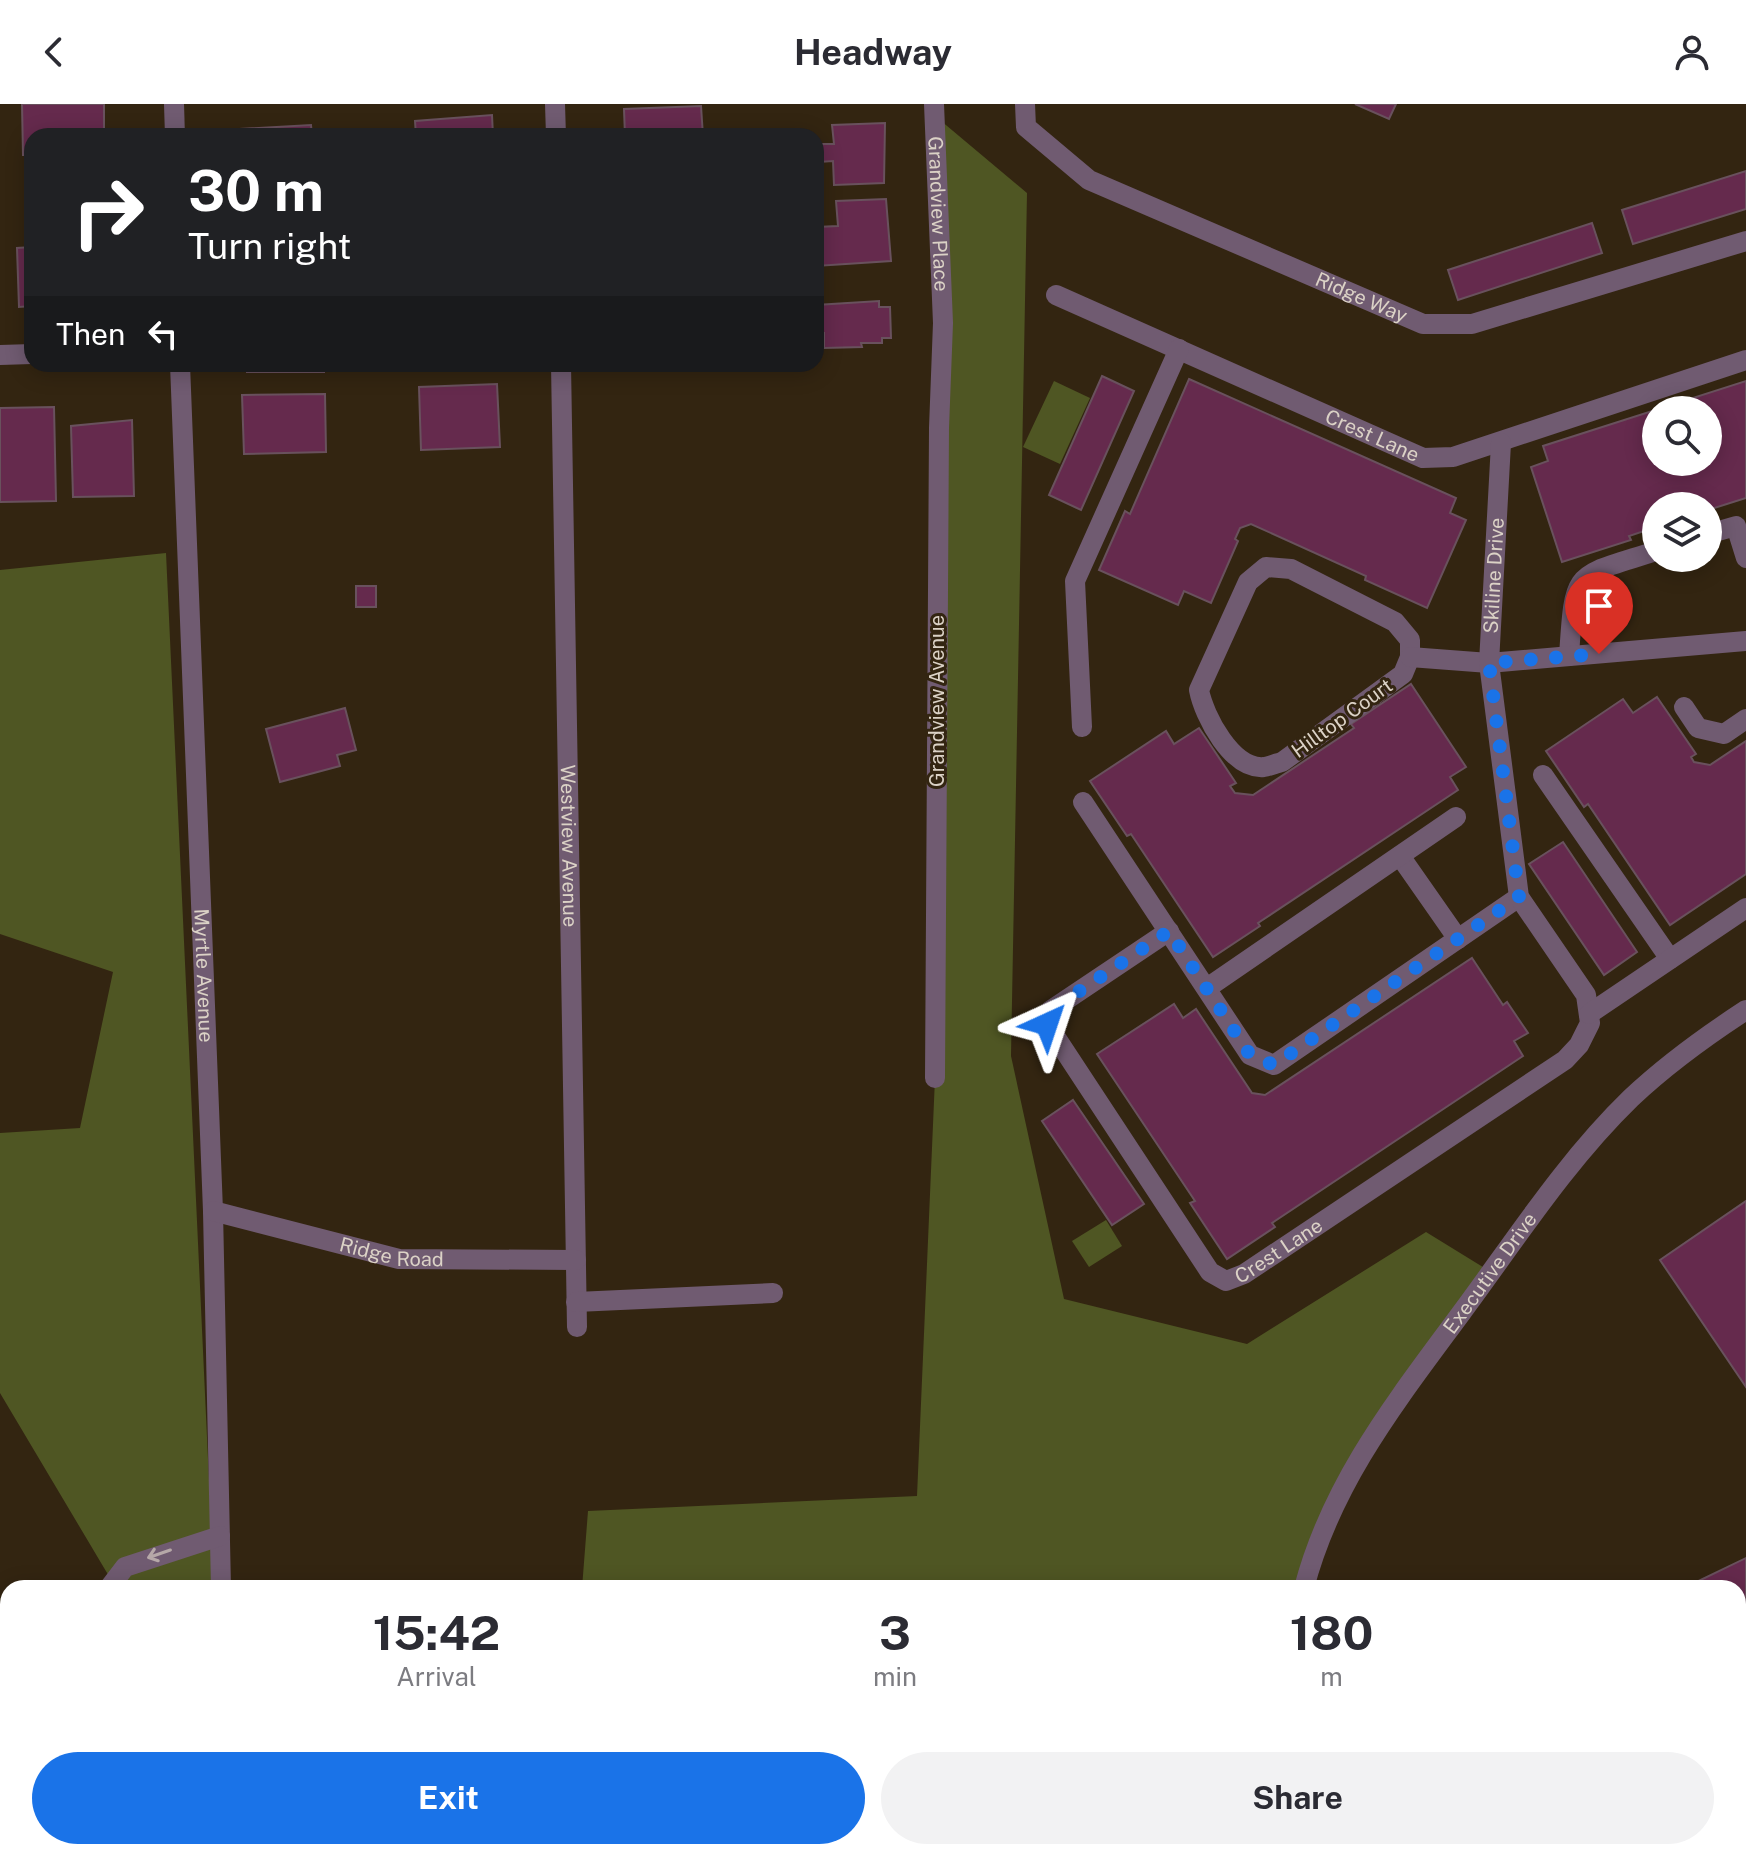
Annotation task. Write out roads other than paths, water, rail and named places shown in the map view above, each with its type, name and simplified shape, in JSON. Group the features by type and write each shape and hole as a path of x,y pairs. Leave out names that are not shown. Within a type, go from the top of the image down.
{"street":[{"path":"174,104 175,128"},
{"path":"555,104 556,128"},
{"name":"Grandview Place","path":"934,104 943,323"},
{"name":"Ridge Way","path":"1025,104 1026,127 1089,180 1423,324 1472,324 1746,241"},
{"name":"Crest Lane","path":"1056,295 1423,458 1453,457 1501,443 1746,360"},
{"name":"Grandview Avenue","path":"935,1078 939,428 943,323"},
{"path":"1082,727 1075,581 1179,349"},
{"path":"0,355 24,354"},
{"name":"Myrtle Avenue","path":"180,372 213,1211 221,1580"},
{"name":"Westview Avenue","path":"561,372 577,1327"},
{"name":"Skiline Drive","path":"1501,443 1489,663 1519,897"},
{"path":"1722,530 1736,526 1746,558"},
{"path":"1569,656 1573,595 1580,580 1594,571 1642,556"},
{"name":"Hilltop Court","path":"1266,567 1291,569 1395,622 1410,640 1410,657 1403,674 1282,762 1262,767 1241,760 1215,731 1199,690 1248,582 1266,567"},
{"path":"1410,657 1489,663 1746,641"},
{"path":"1684,707 1698,728 1724,734 1746,719"},
{"path":"1543,775 1670,959"},
{"path":"1083,802 1250,1055 1274,1065 1519,897 1586,995 1589,1014 1746,908"},
{"path":"1207,988 1456,817"},
{"path":"1400,856 1458,939"},
{"name":"Crest Lane","path":"1169,931 1051,1010 1046,1015 1047,1024 1210,1272 1226,1281 1244,1274 1565,1060 1579,1045 1590,1023 1589,1014"},
{"name":"Executive Drive","path":"1307,1580 1338,1493 1374,1431 1572,1162 1631,1098 1697,1042 1746,1010"},
{"name":"Ridge Road","path":"213,1211 399,1259 576,1260"},
{"path":"576,1302 773,1293"},
{"path":"115,1580 125,1567 220,1536"}]}
